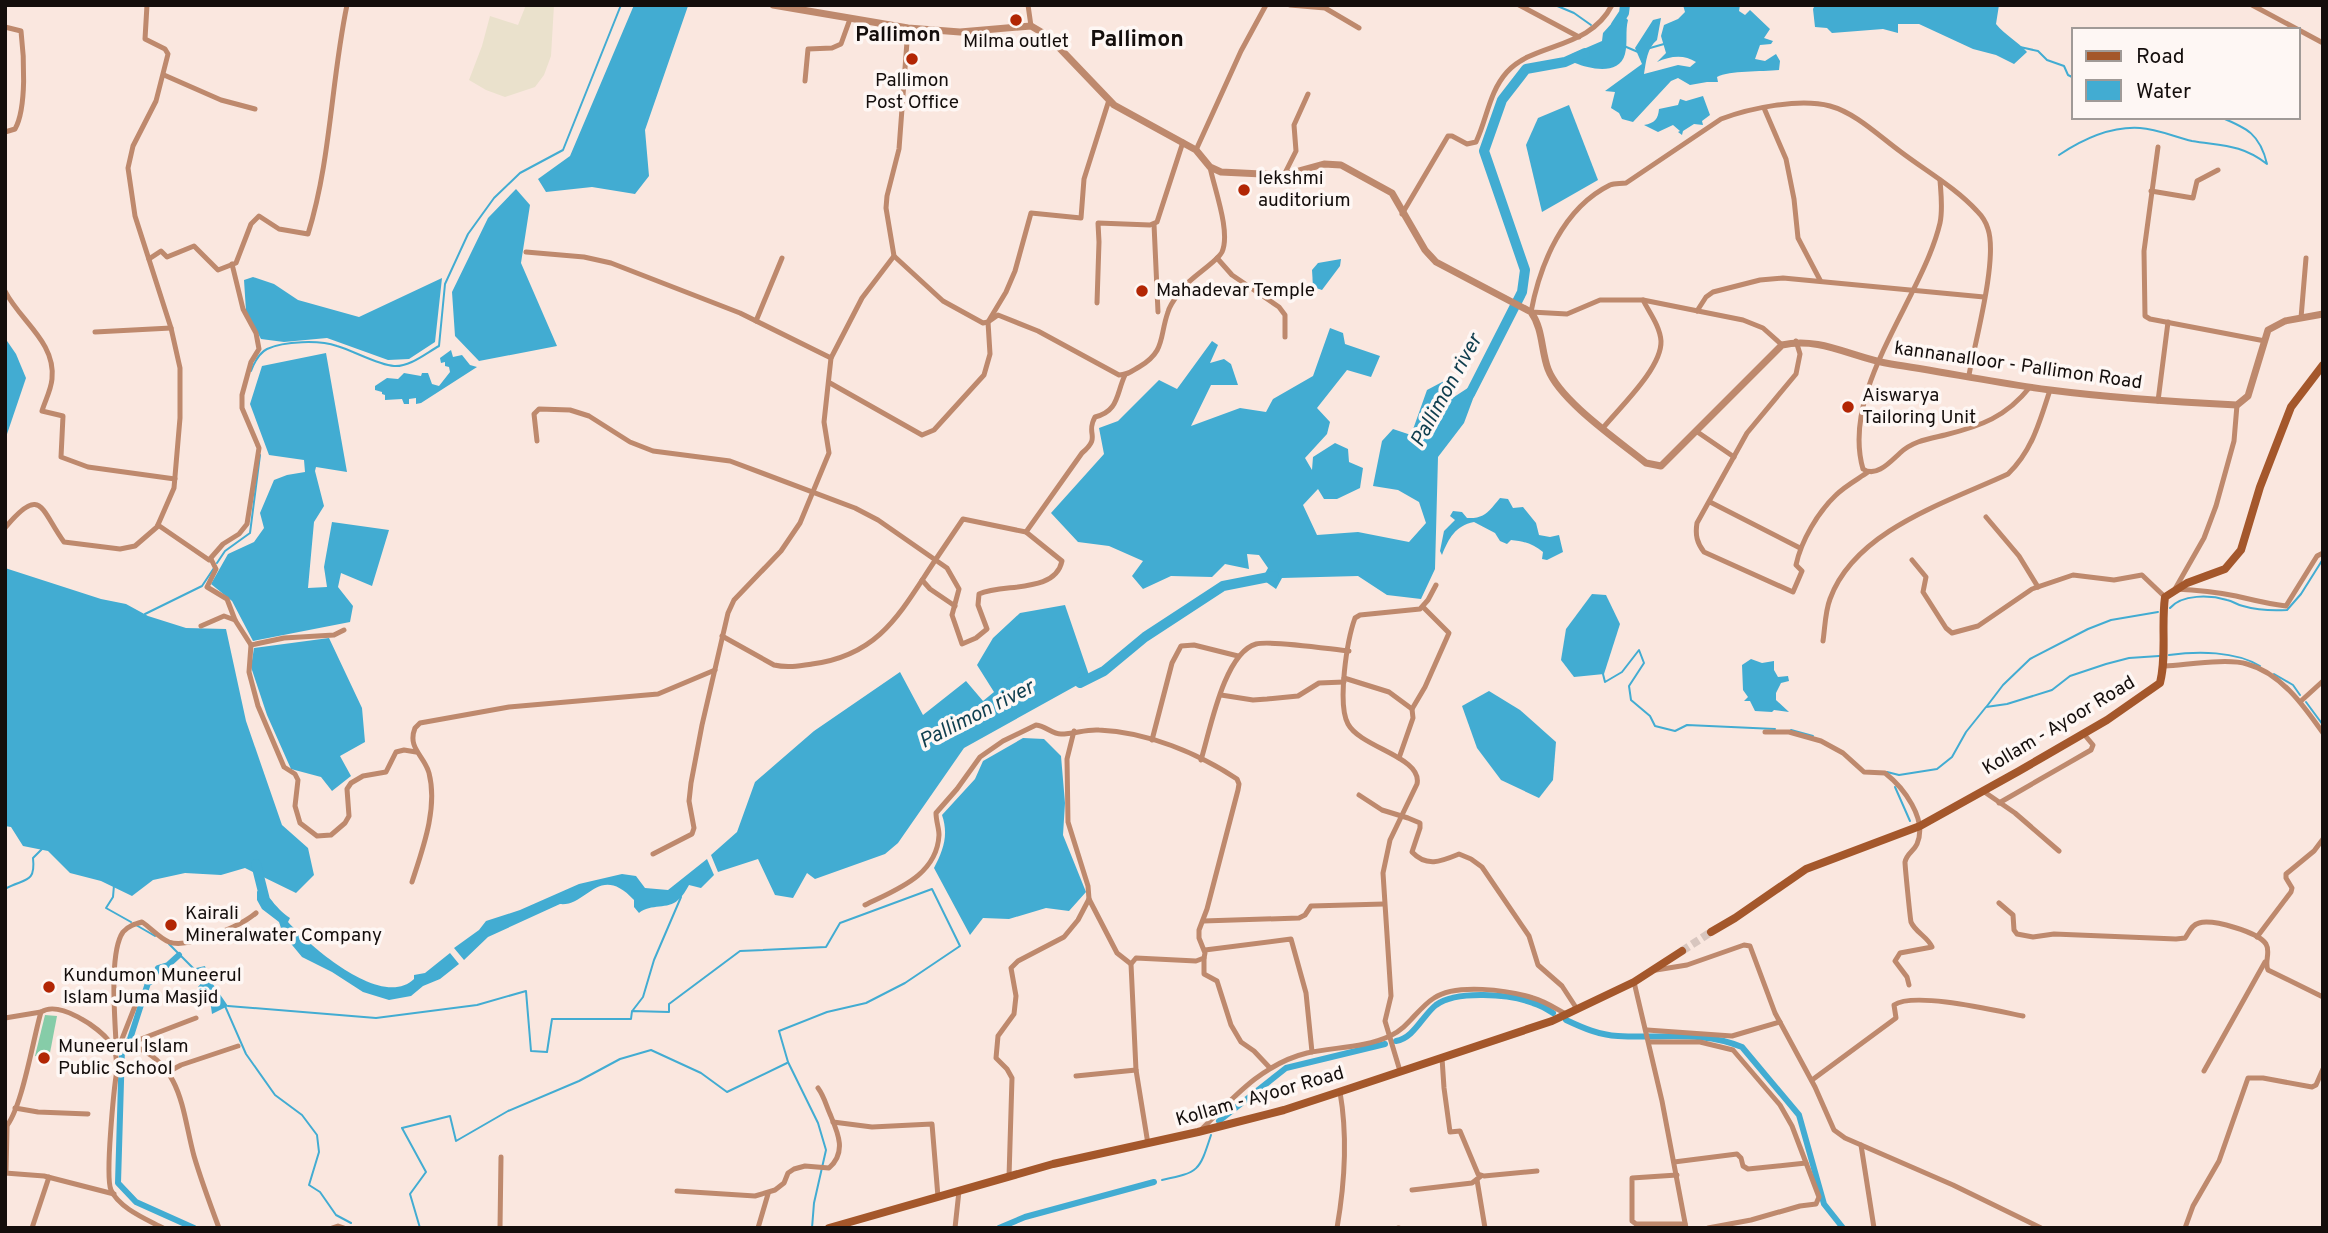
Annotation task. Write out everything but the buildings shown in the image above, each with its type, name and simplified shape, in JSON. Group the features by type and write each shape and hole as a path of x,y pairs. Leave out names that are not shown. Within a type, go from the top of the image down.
{"main road":[{"path":"2165,666 2165,597 2175,589 2225,569 2241,550 2260,487 2291,407 2323,365"},
{"name":"Kollam - Ayoor Road","path":"1711,932 1806,869 1920,826 2084,733 2160,683 2165,666"},
{"name":"Kollam - Ayoor Road","path":"829,1228 1053,1164 1198,1132 1284,1110 1340,1092 1566,1014 1634,982 1682,951"}],"street":[{"path":"5,528 22,508 30,505 41,507 47,513 64,542 120,549 135,546 158,525 174,488 180,418 180,368 171,328 135,216 128,168 133,146 156,101 168,54 165,49 145,39 147,5"},
{"path":"149,259 161,251 167,257 194,246 218,270 236,262 251,224 260,216 279,229 308,234 325,159 339,42 347,5"},
{"path":"773,5 908,29 960,32 1031,26 1048,36 1114,105 1196,150 1210,167 1221,172 1284,175 1324,164 1341,165 1392,193 1402,214 1436,262 1529,310 1567,314 1600,300 1643,300 1753,324 1773,335 1782,345"},
{"path":"1028,5 1031,26"},
{"path":"1196,150 1241,51 1266,5"},
{"path":"1290,5 1331,8 1359,28"},
{"path":"1519,5 1579,37"},
{"path":"1402,214 1448,136 1467,144 1476,142 1484,116 1508,71 1519,62 1579,37 1608,13 1612,5"},
{"path":"2252,5 2295,28"},
{"path":"805,81 808,49 832,48 841,44 850,19"},
{"path":"5,27 21,32 22,44 22,110 15,129 5,132"},
{"path":"908,29 899,149 887,196 894,256 943,301 983,323 998,315 1017,321 1119,375 1125,375 1150,361 1158,350 1168,311 1185,286 1222,252 1223,216 1210,167"},
{"path":"2300,31 2323,43"},
{"path":"164,75 221,100 255,109"},
{"path":"1284,175 1296,151 1294,125 1308,94"},
{"path":"830,383 922,435 928,435 984,375 990,354 988,322 1011,282 1031,213 1081,218 1084,179 1109,100"},
{"path":"1529,310 1556,240 1577,209 1609,186 1626,183 1721,119 1764,107 1807,104 1828,106 1841,110 1940,180 1975,209 1989,230 1991,263 1969,376"},
{"path":"1764,107 1786,159 1798,238 1820,280"},
{"path":"1097,303 1098,223 1154,224 1159,219 1183,142"},
{"path":"2158,147 2144,251 2143,311 2147,319 2265,341"},
{"path":"2151,191 2191,199 2197,181 2218,170"},
{"path":"1868,472 1863,469 1860,459 1859,431 1866,398 1878,362 1912,292 1940,222 1940,180"},
{"path":"1154,224 1158,312"},
{"path":"526,252 584,257 611,263 756,321 831,358"},
{"path":"653,854 692,834 694,828 689,801 691,783 728,613 734,600 781,551 800,523 829,453 824,422 831,358 862,298 894,256"},
{"path":"756,321 782,258"},
{"path":"1217,258 1232,275 1279,307 1285,315 1285,337"},
{"path":"2301,318 2306,258"},
{"path":"211,559 223,544 239,534 247,524 259,448 242,408 242,395 251,362 259,349 256,333 243,309 232,264"},
{"path":"1697,311 1706,297 1713,292 1760,280 1783,278 1984,298"},
{"path":"5,291 47,348 52,382 42,411 64,416 61,457 88,467 175,479"},
{"path":"1603,428 1649,372 1660,352 1658,329 1643,300"},
{"name":"kannanalloor - Pallimon Road","path":"1529,310 1538,322 1548,369 1558,388 1603,428 1653,466 1661,466 1782,345 1796,341 1819,343 1878,362 2050,390 2158,401 2237,405"},
{"path":"2323,314 2285,321 2268,331 2248,396 2237,405 2234,441 2216,506 2204,538 2175,589 2207,591 2286,606 2317,556 2323,553"},
{"path":"2158,401 2168,323"},
{"path":"95,332 171,328"},
{"path":"1796,341 1800,354 1796,374 1747,433 1697,523 1696,530 1696,537 1704,552 1793,592 1802,571 1796,565 1800,548 1836,495 1868,472 1888,464 1913,443 1965,430 2012,408 2030,387"},
{"path":"1026,531 1094,440 1091,424 1095,417 1104,415 1116,404 1125,375"},
{"path":"1823,642 1829,600 1855,559 1884,534 1905,522 2008,474 2022,461 2033,441 2050,390"},
{"path":"537,441 536,411 570,410 589,416 653,452 730,461 856,508 878,520 936,559 950,571 959,589 952,618 962,644 976,638 986,629 978,605 979,594 1049,579 1061,567 1062,561 1026,531 963,519 936,559 922,580 890,627 849,656 827,662 782,667 722,636"},
{"path":"1696,431 1734,457"},
{"path":"1710,502 1800,548"},
{"path":"1986,517 2019,556 2038,587"},
{"path":"158,525 205,558 211,559"},
{"path":"211,559 216,569 207,587 225,596 235,620 251,645 249,672 258,706 284,766 295,774 298,780 299,790 295,806 300,823 313,834 323,837 331,835 349,816 347,789 352,783 363,776 386,772 396,752 416,752"},
{"path":"1912,560 1926,577 1923,592 1952,633 1978,626 2022,594 2073,575 2114,580 2144,575 2165,597"},
{"path":"922,580 954,606"},
{"path":"1400,1072 1385,1021 1391,996 1384,904 1385,858 1400,817 1418,780 1414,769 1363,739 1347,723 1343,709 1344,680 1353,623 1357,616 1416,611 1423,607 1436,585"},
{"path":"1399,758 1413,718 1412,709 1449,633 1423,607"},
{"path":"201,626 224,616 235,620"},
{"path":"251,645 284,638 334,635 344,630"},
{"path":"1201,760 1228,672 1247,648 1263,643 1349,651"},
{"path":"1152,740 1172,663 1181,646 1194,645 1238,656"},
{"path":"2165,666 2245,663 2273,678 2301,701 2323,733"},
{"path":"412,882 425,839 431,788 427,767 416,752 412,735 420,723 509,707 658,694 715,670"},
{"path":"1221,695 1253,700 1298,696 1319,682 1344,680 1389,692 1412,709"},
{"path":"2301,701 2323,681"},
{"path":"865,905 915,880 937,846 939,834 936,813 973,765 989,749 1036,725 1044,726 1058,734 1098,730 1122,732 1172,746 1234,777 1239,784 1199,934 1205,950 1204,974 1217,981 1231,1025 1241,1042 1270,1068"},
{"path":"1074,731 1067,759 1068,822 1088,886 1089,898 1117,953 1131,964"},
{"path":"1765,732 1789,732 1822,741 1843,753 1864,772 1885,773 1914,807 1920,826 1917,844 1905,863 1909,908 1912,924 1932,947 1900,953 1895,961 1907,977 1909,985"},
{"path":"1999,803 2091,750 2093,745 2084,733"},
{"path":"1983,791 2015,813 2059,851"},
{"path":"1359,795 1382,810 1408,818 1420,825 1412,852 1415,856 1435,863 1444,862 1459,854 1482,867 1531,939 1538,965 1562,986 1577,1009"},
{"path":"2257,937 2291,892 2286,874 2314,851 2323,839"},
{"path":"1009,1177 1012,1078 996,1058 998,1036 1014,1014 1016,996 1011,968 1018,961 1064,937 1078,920 1089,898"},
{"path":"1998,903 2013,915 2014,930 2017,934 2033,937 2054,934 2176,939 2185,938 2194,925 2202,922 2239,929 2257,937 2267,947 2265,962 2204,1071"},
{"path":"1203,921 1299,918 1305,915 1311,906 1384,904"},
{"path":"121,1043 116,954 120,937 128,927 144,923 162,937 177,943 224,932 242,924 256,913"},
{"path":"1205,950 1291,939 1306,993 1312,1052"},
{"path":"1653,970 1687,965 1744,945 1750,946 1767,996 1812,1080 1834,1130 1845,1138 1953,1185 2040,1228"},
{"path":"1149,1144 1136,1070 1131,964 1136,958 1196,961 1204,958"},
{"path":"2265,962 2272,973 2323,997"},
{"path":"1634,982 1647,1032 1674,1162 1686,1226 1632,1222 1632,1178 1676,1175"},
{"path":"1198,1132 1223,1106 1270,1068 1312,1052 1366,1044 1389,1037 1398,1032 1435,997 1454,990 1484,990 1532,997 1566,1014"},
{"path":"1812,1080 1895,1019 1897,1016 1894,1005 1903,1000 1930,1000 2023,1016"},
{"path":"121,1043 137,1001"},
{"path":"5,1018 55,1008 84,1020 121,1043 146,1052 168,1072 178,1089 194,1157 219,1228"},
{"path":"41,1012 26,1076 6,1128 6,1173 50,1177 114,1194"},
{"path":"163,1228 127,1207 114,1194 108,1179 117,1070 114,1049 121,1043 196,1018"},
{"path":"1647,1032 1732,1036 1780,1022"},
{"path":"1649,1042 1700,1042 1733,1050 1780,1105 1792,1126 1819,1198 1816,1204 1708,1228"},
{"path":"168,1072 238,1046"},
{"path":"1442,1058 1450,1132 1460,1131 1479,1178 1485,1228"},
{"path":"2185,1228 2193,1206 2219,1161 2247,1080 2253,1077 2312,1087 2316,1085 2323,1069"},
{"path":"1076,1076 1136,1070"},
{"path":"677,1191 755,1196 775,1191 794,1169 805,1166 829,1168 837,1157 840,1141 824,1095 818,1088"},
{"path":"1337,1228 1345,1164 1345,1131 1340,1092"},
{"path":"15,1108 38,1112 89,1114"},
{"path":"834,1122 872,1126 932,1124 939,1197"},
{"path":"1861,1145 1874,1228"},
{"path":"1674,1162 1737,1154 1743,1166 1748,1169 1806,1163"},
{"path":"500,1228 501,1157"},
{"path":"1412,1190 1537,1171"},
{"path":"32,1228 50,1177"},
{"path":"955,1228 958,1191"},
{"path":"758,1228 768,1193"},
{"path":"332,1228 344,1228"}],"shaded area":[{"path":"526,5 554,5 551,56 544,75 535,87 505,97 469,80 490,16 518,25"}],"green space":[{"path":"45,1015 57,1016 49,1058 35,1056"}],"water":[{"path":"634,5 688,6 645,130 649,176 635,194 592,187 546,192 538,179 570,156"},
{"path":"1683,5 1740,5 1739,11 1745,15 1750,10 1770,29 1764,38 1773,41 1771,44 1760,45 1755,59 1765,61 1776,54 1780,61 1779,70 1730,73 1717,77 1718,82 1690,85 1678,78 1671,81 1633,122 1622,119 1619,113 1611,108 1615,92 1605,91 1642,64 1635,48 1653,20 1661,18 1657,40 1649,51 1644,74 1678,65 1690,67 1696,62 1677,57 1657,62 1666,53 1661,36 1664,25 1678,19 1685,12"},
{"path":"1815,5 1999,5 1996,24 2027,52 2014,64 1919,24 1898,24 1898,33 1883,29 1832,33 1827,28 1815,27"},
{"path":"1621,13 1628,20 1626,50 1622,61 1617,66 1603,69 1575,63 1572,54 1602,41 1603,33"},
{"path":"1703,96 1710,115 1702,121 1703,125 1694,124 1683,131 1682,135 1673,125 1658,132 1644,125 1655,120 1659,109 1678,105 1680,99 1686,101"},
{"path":"1569,105 1598,180 1542,212 1526,145 1538,118"},
{"path":"516,189 530,205 521,263 557,346 479,361 455,336 452,292 488,218"},
{"path":"1341,259 1340,266 1322,290 1313,287 1312,270 1318,263"},
{"path":"253,277 274,284 298,300 359,317 442,278 435,342 409,359 388,360 327,338 284,342 261,339 246,311 244,280"},
{"path":"1330,328 1343,333 1345,344 1380,356 1371,377 1347,370 1317,408 1330,422 1327,434 1305,458 1312,470 1313,457 1335,443 1348,449 1349,462 1363,468 1360,488 1337,499 1324,499 1318,489 1303,505 1317,535 1358,532 1409,542 1426,523 1419,502 1398,490 1373,486 1382,441 1393,429 1411,435 1427,390 1444,381 1454,397 1480,380 1464,423 1438,457 1435,569 1421,599 1387,595 1358,576 1282,578 1276,589 1262,579 1268,568 1259,555 1247,554 1249,569 1225,564 1212,577 1171,576 1143,589 1132,576 1143,561 1109,546 1078,542 1051,513 1104,454 1099,428 1118,421 1159,380 1177,389 1212,341 1218,345 1210,363 1224,359 1231,364 1238,385 1211,385 1191,426 1240,408 1266,412 1273,399 1313,376"},
{"path":"5,338 16,354 26,378 5,440"},
{"path":"451,350 453,357 462,355 470,365 477,367 421,403 416,404 416,398 409,399 409,404 404,404 402,399 385,400 382,392 375,390 375,386 387,378 398,379 404,373 421,376 422,373 428,373 432,384 439,386 450,372 440,358"},
{"path":"326,353 347,472 316,467 324,506 314,522 308,588 327,587 324,567 332,522 389,530 372,586 341,573 338,587 353,606 350,622 253,641 232,601 211,584 228,554 254,542 264,528 260,513 274,480 305,472 304,460 269,455 250,404 262,366"},
{"path":"1500,498 1508,499 1513,508 1523,507 1536,523 1539,535 1559,535 1563,552 1547,560 1542,559 1543,552 1536,547 1511,540 1507,544 1500,541 1495,533 1474,522 1462,526 1454,534 1442,555 1440,551 1444,531 1455,520 1450,516 1453,511 1462,512 1467,518 1478,517 1486,513"},
{"path":"5,568 101,599 126,604 148,616 186,628 226,629 246,721 282,825 308,848 314,875 296,893 245,868 221,875 185,873 153,880 132,896 101,881 70,873 48,851 23,846 11,827 5,826"},
{"path":"1592,594 1606,595 1620,624 1604,674 1574,677 1561,660 1566,629"},
{"path":"1065,605 1090,678 964,748 898,843 885,854 815,879 807,873 793,898 775,895 758,859 718,872 711,855 737,832 755,782 814,731 900,672 923,715 966,681 983,701 994,692 977,665 993,638 1020,613"},
{"path":"329,638 362,708 365,742 340,756 351,776 332,791 321,777 291,769 267,715 251,667 254,648"},
{"path":"1751,659 1762,663 1774,661 1774,670 1778,677 1788,676 1789,681 1781,683 1776,693 1776,700 1789,712 1755,711 1750,701 1744,701 1748,697 1743,690 1742,665"},
{"path":"1489,691 1520,710 1556,742 1553,780 1539,798 1501,780 1477,748 1462,706"},
{"path":"1023,738 1044,739 1061,756 1065,803 1063,835 1086,892 1069,911 1046,908 1009,919 983,918 970,935 934,868 944,843 942,815 975,779 983,761"},
{"path":"707,859 714,875 701,888 689,885 680,898 669,905 649,908 639,913 634,907 634,900 622,889 602,885 578,899 560,904 488,937 464,960 454,948 479,930 486,921 520,910 579,884 622,874 636,876 645,888 668,890"},
{"path":"257,891 290,918 288,922 312,945 347,971 366,981 384,987 400,986 414,979 414,975 425,973 450,953 459,964 411,996 389,1000 363,992 302,957 283,934 279,922 262,909 257,900"},
{"path":"205,966 208,977 228,1006 212,1014 210,1000 203,996 198,997 198,987 204,980 198,980 196,968"}],"waterway":[{"path":"251,371 264,351 292,343 330,344 394,366 412,362 439,346 445,284 468,234 494,198 520,173 563,150 621,5"},
{"path":"1555,5 1574,13 1591,25"},
{"name":"Pallimon river","path":"1616,25 1624,13 1625,5"},
{"path":"1650,48 1664,44"},
{"path":"1624,46 1638,52"},
{"path":"2020,47 2038,51 2047,60 2064,66 2072,77"},
{"name":"Pallimon river","path":"1470,394 1522,292 1525,270 1484,151 1502,100 1526,69 1565,62 1585,53"},
{"path":"2059,155 2097,135 2118,129 2140,128 2240,149 2267,164 2251,133 2224,119"},
{"path":"217,563 225,551 250,533 260,455"},
{"path":"2170,608 2182,600 2205,597 2220,598 2254,608 2287,610 2301,594 2323,559"},
{"path":"145,614 202,586 214,568"},
{"name":"Pallimon river","path":"1080,683 1104,671 1145,637 1223,586 1274,576"},
{"path":"1987,706 2003,685 2030,659 2111,620 2158,612"},
{"path":"1603,674 1605,682 1622,672 1639,650 1644,663 1629,686 1631,700 1650,716 1655,726 1675,731 1687,725 1775,729"},
{"path":"2169,655 2216,653 2239,657 2260,666"},
{"path":"1887,772 1899,775 1937,769 1952,757 1966,732 1986,707 2007,704 2052,690 2070,676 2106,664 2129,658 2159,656"},
{"path":"2274,674 2293,685 2300,695"},
{"path":"2306,702 2323,725"},
{"path":"1791,730 1813,736"},
{"path":"1895,787 1910,821"},
{"path":"5,889 30,877 33,858 42,849"},
{"name":"Pallimon river","path":"256,864 265,900 269,905"},
{"path":"114,885 113,897 106,908 131,922"},
{"path":"228,1006 376,1018 477,1005 526,991 531,1051 547,1052 552,1019 631,1019 632,1011 669,1012 669,1004 740,951 826,947 840,923 932,889 960,946 905,983 866,1003 827,1012 779,1031 788,1062 818,1123 826,1150 814,1203 812,1228"},
{"path":"633,1010 643,997 654,960 681,897"},
{"path":"136,925 155,936"},
{"path":"169,944 195,970"},
{"path":"179,955 168,965 158,968 152,981 148,983 130,1039 122,1048 118,1183 136,1202 194,1228"},
{"path":"1396,1041 1408,1036 1436,1005 1456,997 1511,997 1536,1004 1553,1013"},
{"path":"225,1006 246,1054 275,1095 302,1115 317,1135 319,1152 309,1185 320,1192 336,1215 351,1223"},
{"path":"1566,1020 1591,1031 1611,1035 1696,1037 1742,1047 1799,1115 1824,1204 1843,1228"},
{"path":"1219,1121 1286,1068 1385,1044"},
{"path":"420,1228 410,1194 426,1172 402,1128 450,1116 456,1141 508,1111 579,1081 620,1059 651,1050 701,1073 727,1092 787,1063"},
{"path":"1162,1180 1184,1175 1196,1168 1211,1135"},
{"path":"999,1228 1025,1217 1154,1182"}],"tunnel":[{"path":"1682,951 1711,932"}],"place":[{"name":"Milma outlet","path":"1016,20"},
{"name":"Pallimon Post Office","path":"912,59"},
{"name":"lekshmi auditorium","path":"1244,190"},
{"name":"Mahadevar Temple","path":"1142,291"},
{"name":"Aiswarya Tailoring Unit","path":"1848,407"},
{"name":"Kairali Mineralwater Company","path":"171,925"},
{"name":"Kundumon Muneerul Islam Juma Masjid","path":"49,987"},
{"name":"Muneerul Islam Public School","path":"44,1058"}],"district":[{"name":"Pallimon","path":"898,35"},
{"name":"Pallimon","path":"1137,40"}]}
